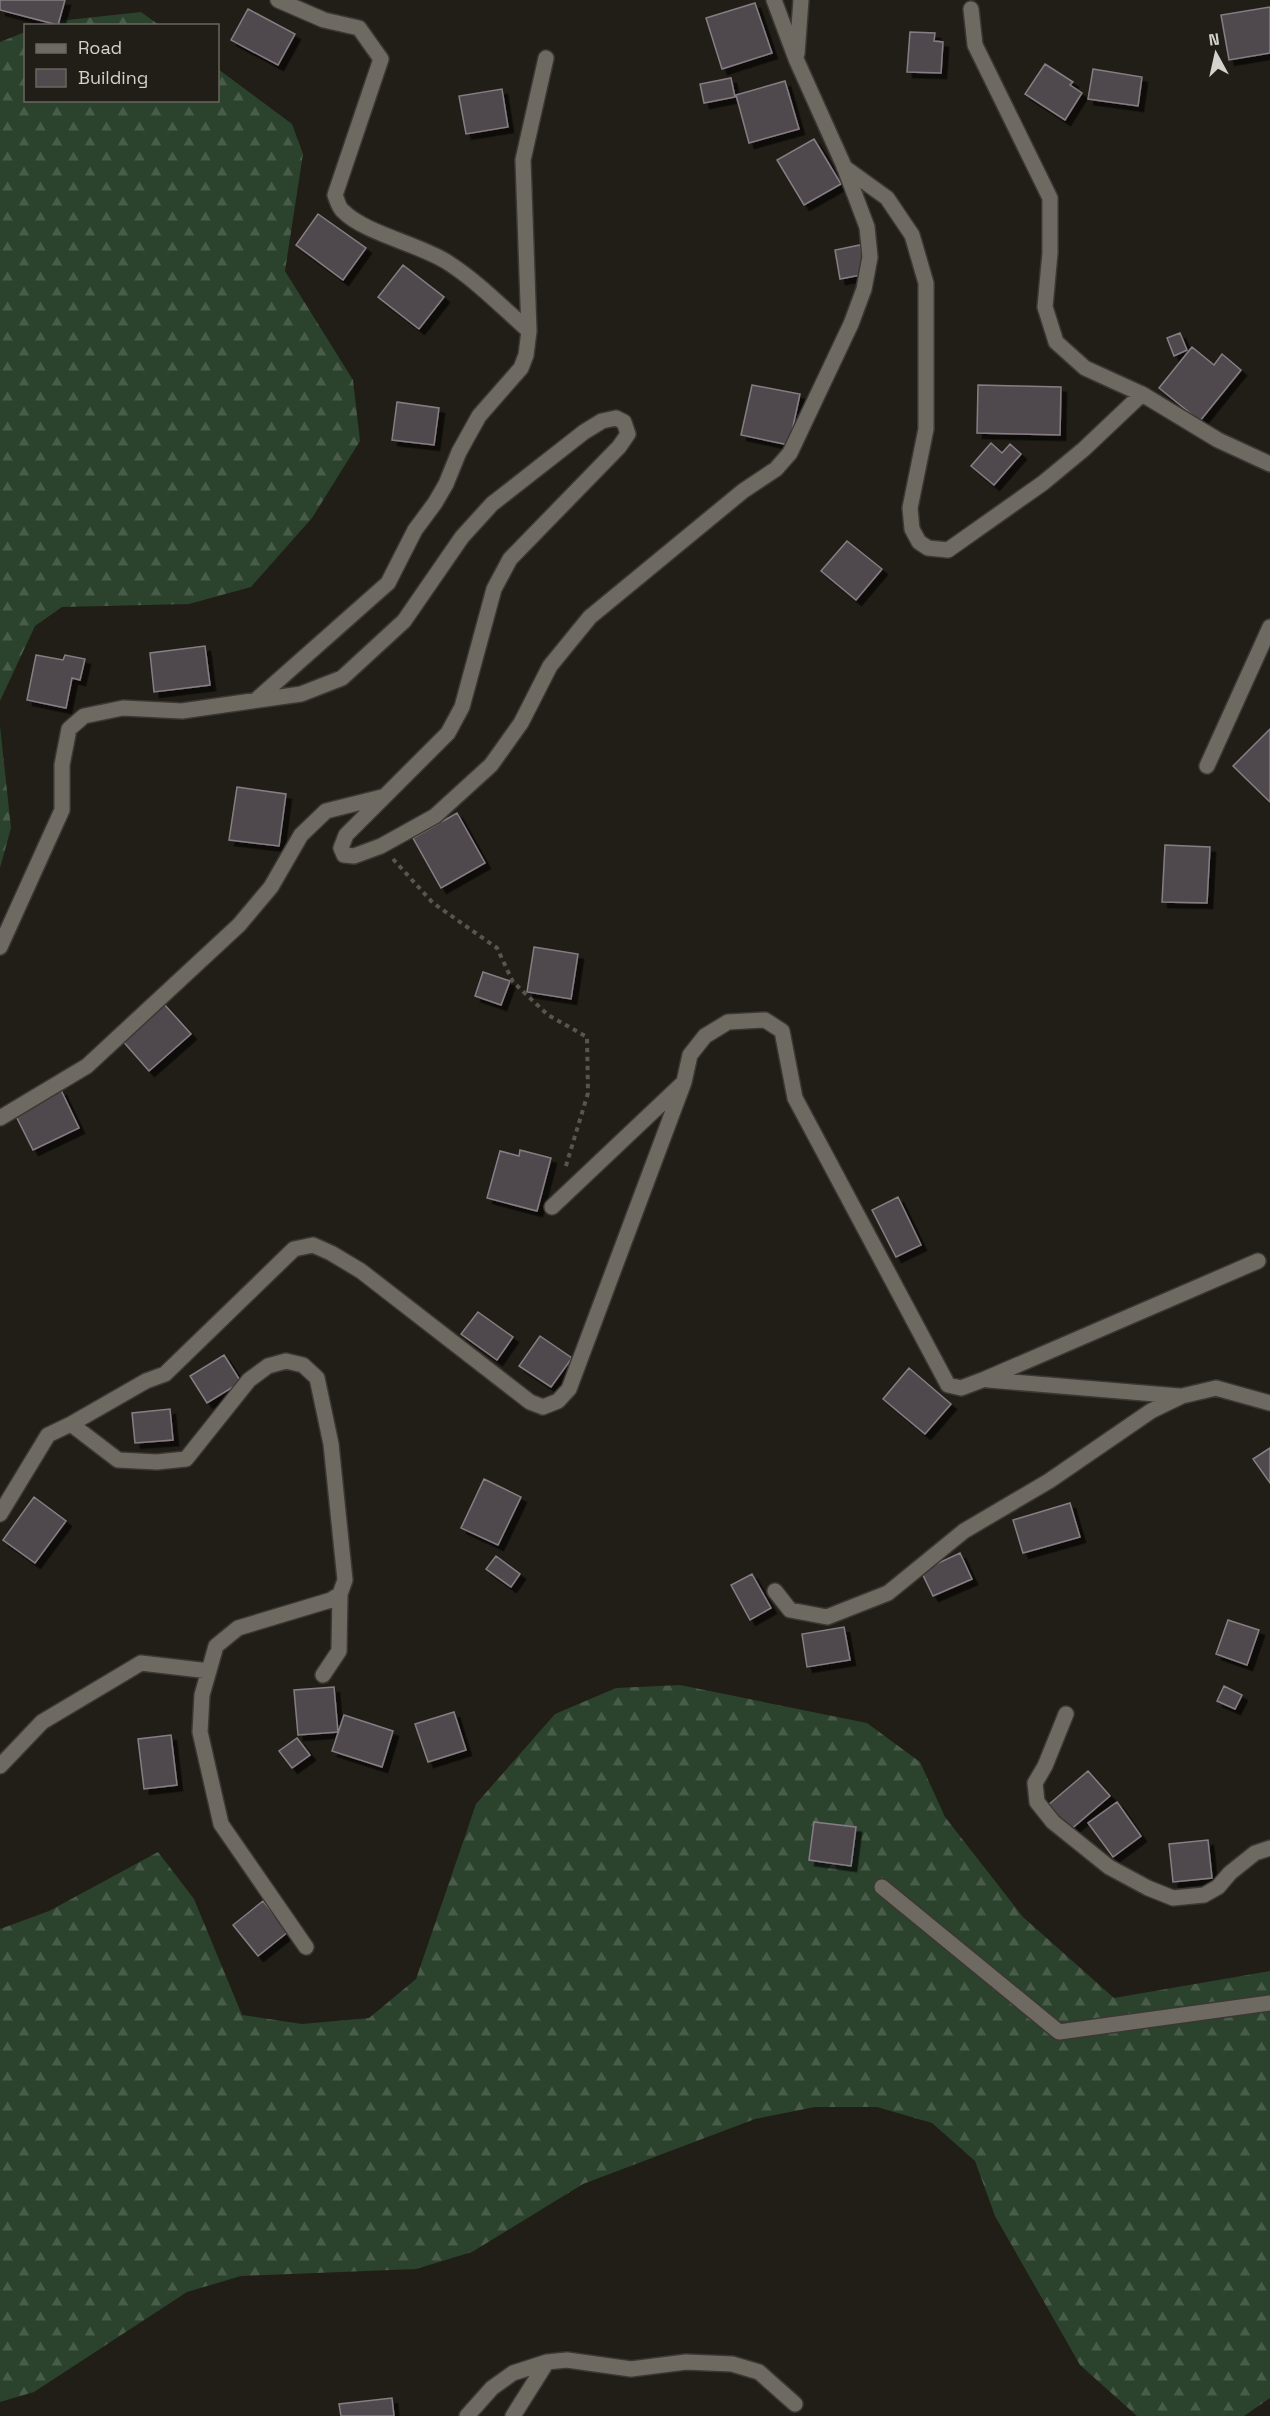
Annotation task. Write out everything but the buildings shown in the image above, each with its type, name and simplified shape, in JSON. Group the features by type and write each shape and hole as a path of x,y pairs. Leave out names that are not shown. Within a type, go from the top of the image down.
{"street":[{"path":"278,0 324,20 359,28 381,59 334,195 342,211 362,225 416,246 445,261 466,275 529,331"},
{"path":"0,947 62,810 62,765 69,729 84,717 123,708 182,711 300,694 342,678 404,621 462,537 492,504 584,432 602,421 616,418 624,422 628,434 619,447 510,559 494,589 462,707 448,733 346,835 341,848 344,855 354,856 381,846 435,816 491,765 521,723 550,666 590,617 743,491 776,469 790,453 851,324 864,289 870,257 867,227 844,166 796,59 774,0"},
{"path":"796,59 801,0"},
{"path":"970,9 975,45 1050,198 1050,254 1045,307 1056,342 1085,368 1142,394 1218,440 1270,464"},
{"path":"256,700 388,583 415,530 441,494 459,452 479,416 521,368 526,355 529,331 523,160 546,58"},
{"path":"844,166 887,198 912,235 926,283 926,429 910,508 912,529 919,542 928,548 948,550 1043,483 1084,449 1142,394"},
{"path":"1207,766 1270,627"},
{"path":"0,1118 87,1066 239,925 271,887 301,835 326,811 382,797"},
{"path":"0,1514 48,1435 146,1381 165,1374 294,1249 313,1245 332,1253 361,1271 530,1402 543,1407 558,1401 569,1389 684,1082 690,1055 705,1036 728,1022 765,1020 782,1031 795,1098 948,1385 961,1388 985,1379 1258,1261"},
{"path":"552,1207 684,1082"},
{"path":"71,1424 118,1460 157,1462 186,1458 249,1380 268,1366 286,1361 303,1365 317,1378 331,1444 345,1580 340,1594 339,1651 323,1675"},
{"path":"985,1379 1182,1396"},
{"path":"775,1591 790,1610 827,1617 888,1593 964,1531 1049,1481 1151,1411 1182,1396 1216,1388 1270,1403"},
{"path":"306,1947 221,1824 200,1732 202,1695 216,1646 238,1628 331,1599 340,1594"},
{"path":"0,1766 42,1722 141,1663 209,1671"},
{"path":"1066,1714 1035,1783 1037,1802 1053,1822 1109,1867 1148,1888 1173,1898 1204,1895 1218,1887 1230,1873 1255,1853 1270,1848"},
{"path":"882,1887 1059,2032 1270,2003"},
{"path":"467,2416 492,2388 513,2373 547,2362 567,2360 631,2369 686,2362 732,2364 759,2372 795,2404"},
{"path":"513,2416 547,2362"}],"path":[{"path":"381,846 433,903 497,948 513,982 548,1015 587,1037 588,1093 562,1176"}],"green space":[{"path":"141,12 158,24 44,24"},
{"path":"24,32 24,102 219,102 219,70 292,124 303,154 285,271 353,380 360,441 312,518 251,587 189,604 62,607 35,626 0,701 0,42"},
{"path":"0,726 11,828 0,868"},
{"path":"680,1685 867,1723 920,1762 945,1817 1023,1917 1114,1998 1270,1971 1270,2398 1244,2416 1137,2416 1080,2365 995,2216 975,2161 932,2123 877,2107 815,2107 755,2119 583,2184 472,2252 416,2269 241,2276 187,2292 34,2392 0,2402 0,1929 49,1911 158,1852 194,1899 242,2015 302,2024 369,2018 416,1979 476,1804 555,1714 616,1688"}]}
